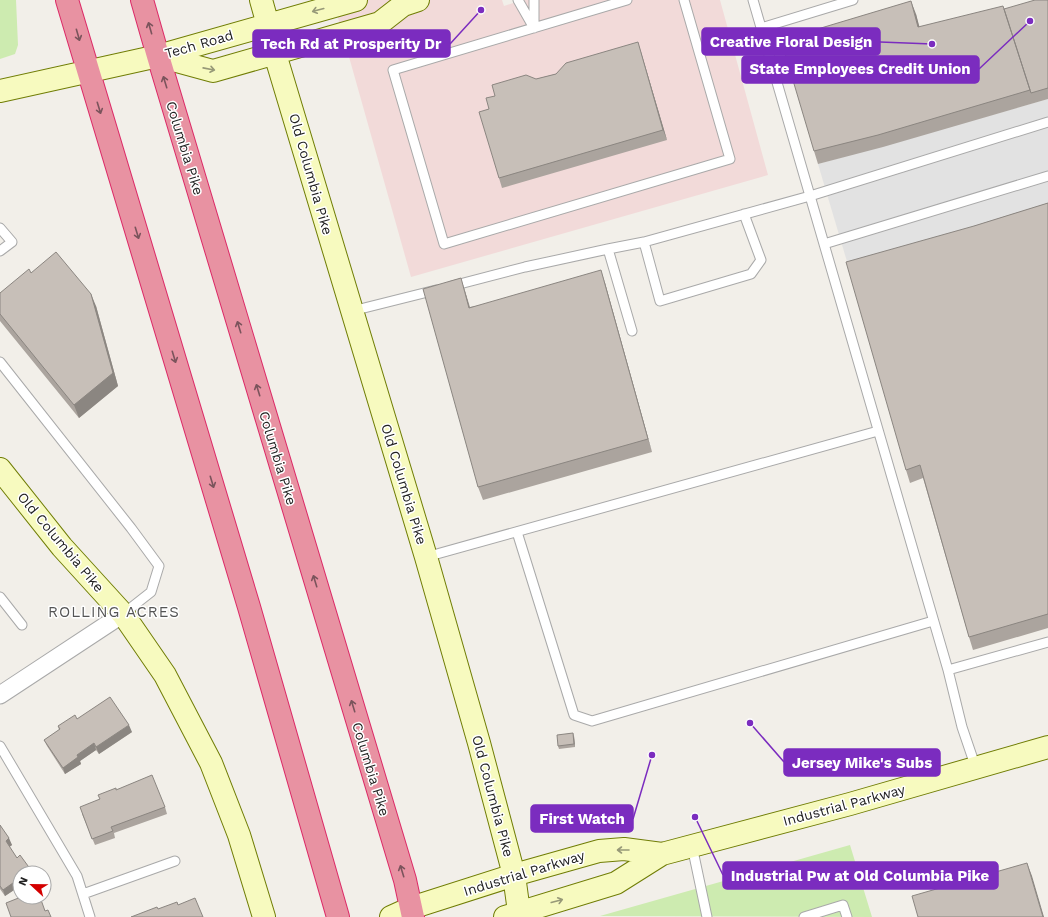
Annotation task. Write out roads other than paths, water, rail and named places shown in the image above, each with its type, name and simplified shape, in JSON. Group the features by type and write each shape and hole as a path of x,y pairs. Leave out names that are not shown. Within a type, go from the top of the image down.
{"highway":[{"path":"68,0 247,600 338,917"},
{"name":"Columbia Pike","path":"142,0 405,880 412,913"}],"street":[{"path":"261,0 268,25"},
{"name":"Tech Road","path":"0,91 158,56 356,0"},
{"name":"Tech Road","path":"158,56 213,71 380,23 404,2"},
{"name":"Old Columbia Pike","path":"275,54 426,557 479,743 514,875 516,915"},
{"name":"Old Columbia Pike","path":"0,469 62,547 123,614 165,675 211,763 239,835 264,917"},
{"path":"0,695 123,614"},
{"name":"Industrial Parkway","path":"516,915 616,883 662,854 1046,750"},
{"name":"Industrial Parkway","path":"390,917 412,913 514,875 599,851 624,849 662,854"}],"lane":[{"path":"518,0 534,28"},
{"path":"534,0 534,28"},
{"path":"627,0 393,70 444,244 730,159 684,0"},
{"path":"753,0 948,670 962,727 976,768"},
{"path":"761,28 853,0"},
{"path":"352,311 525,267 644,242 810,196 1048,122"},
{"path":"824,244 1048,176"},
{"path":"644,242 660,300 751,274 761,260 744,214"},
{"path":"0,228 12,242 0,251"},
{"path":"608,249 632,330"},
{"path":"0,362 131,528 159,566 152,592 123,614"},
{"path":"426,557 878,431"},
{"path":"517,532 574,715 592,721 933,621"},
{"path":"0,597 22,625"},
{"path":"948,670 1048,642"},
{"path":"0,746 77,876 90,917"},
{"path":"692,846 707,917"},
{"path":"83,894 175,861"},
{"path":"804,917 843,905 847,917"}],"place":[{"name":"Tech Rd at Prosperity Dr","path":"481,10"},
{"name":"State Employees Credit Union","path":"1030,21"},
{"name":"Creative Floral Design","path":"932,44"},
{"name":"Jersey Mike's Subs","path":"750,723"},
{"name":"First Watch","path":"652,755"},
{"name":"Industrial Pw at Old Columbia Pike","path":"695,817"}],"district":[{"name":"ROLLING ACRES","path":"114,612"}]}
